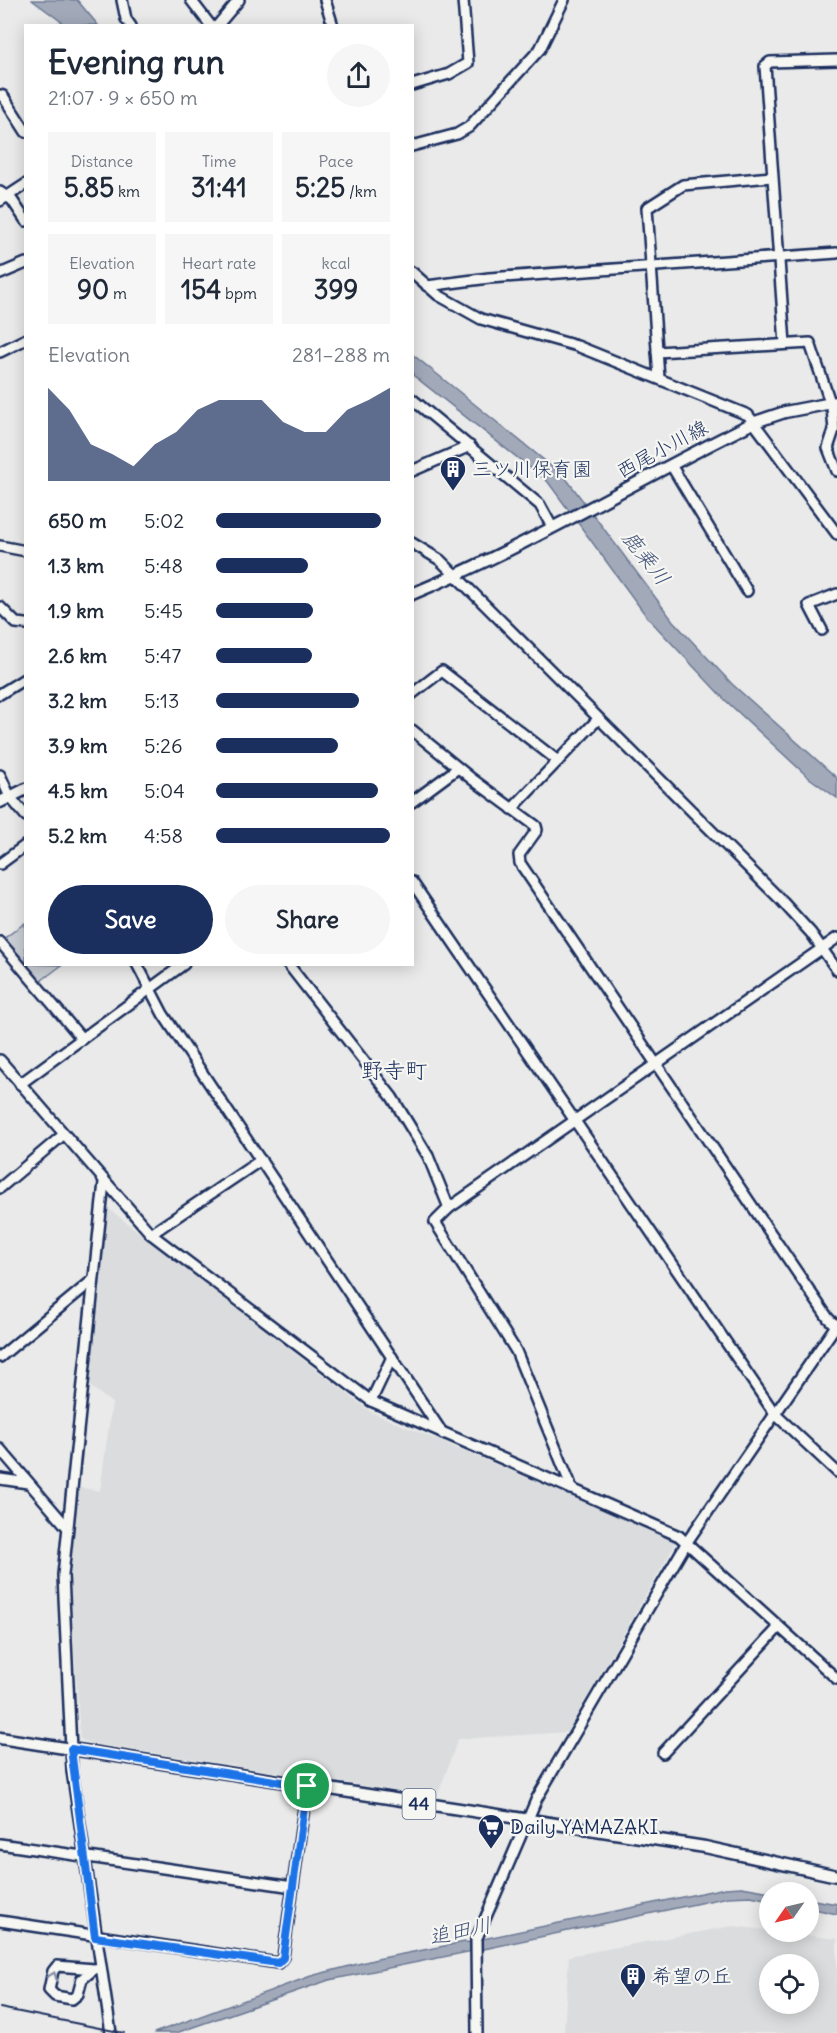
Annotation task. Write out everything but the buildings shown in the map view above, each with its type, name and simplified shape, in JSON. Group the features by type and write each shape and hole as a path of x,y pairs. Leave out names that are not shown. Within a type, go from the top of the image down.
{"main road":[{"name":"西尾小川線","path":"414,593 455,576 555,526 755,422 785,412 834,403"},
{"path":"5,799 24,790"},
{"name":"44","path":"0,1738 732,1852 837,1876"}],"street":[{"path":"122,0 126,19 130,24"},
{"path":"191,0 209,24"},
{"path":"219,24 239,0"},
{"path":"325,0 332,24"},
{"path":"414,84 449,74 468,63 463,0"},
{"path":"414,145 457,134 469,127 540,49 564,0"},
{"path":"785,344 765,66 770,62 837,60"},
{"path":"0,96 3,96 24,129"},
{"path":"659,378 646,211 649,205 683,185 772,177"},
{"path":"2,197 24,185"},
{"path":"2,197 12,200 24,218"},
{"path":"427,286 489,278 837,253"},
{"path":"0,274 24,264"},
{"path":"414,274 427,286 481,319 577,346 731,406 755,422 837,534"},
{"path":"0,352 24,340"},
{"path":"657,352 812,344 834,403 834,430 828,448 837,471"},
{"path":"414,401 540,506 555,526"},
{"path":"414,470 470,446"},
{"path":"671,465 747,591"},
{"path":"414,544 433,554 780,899 837,970"},
{"path":"0,546 24,551"},
{"path":"822,630 809,605 837,594"},
{"path":"0,607 16,623 24,624"},
{"path":"414,692 442,671 558,761"},
{"path":"0,694 24,679"},
{"path":"512,809 598,719"},
{"path":"414,732 537,828 519,855 520,863 828,1318 836,1325 687,1542 574,1732 528,1820 476,1940 477,2033"},
{"path":"414,801 458,768"},
{"path":"0,775 5,799 24,814"},
{"path":"0,864 24,846"},
{"path":"414,885 775,1414 837,1472"},
{"path":"570,1489 570,1483 516,1351 435,1225 437,1219 449,1208 823,950 837,938"},
{"path":"0,942 82,1040"},
{"path":"138,966 148,990 443,1434"},
{"path":"20,1084 181,966"},
{"path":"290,966 392,1097 428,1156 449,1208"},
{"path":"0,1060 151,1234 371,1401 687,1542 837,1679"},
{"path":"0,1188 63,1135"},
{"path":"151,1234 261,1160"},
{"path":"104,1182 63,1575 71,1749 97,1968 111,2033"},
{"path":"0,1358 93,1280"},
{"path":"371,1401 392,1358"},
{"path":"0,1449 67,1527"},
{"path":"0,1479 28,1483"},
{"path":"663,1754 779,1627"},
{"path":"0,1921 278,1963 283,1958 307,1786"},
{"path":"0,1844 293,1887"},
{"path":"57,1966 97,1968 82,1979 78,1994 72,1999 55,1996 50,1990 53,1971 57,1966"}],"shaded area":[{"path":"24,924 24,966 61,966 38,983 2,940"},
{"path":"105,1206 371,1412 677,1541 567,1732 458,1739 437,1797 90,1743 80,1739 70,1580 76,1487 100,1491 112,1403 87,1384"},
{"path":"733,1926 759,1929 759,1942 819,1942 819,1937 837,1939 837,2033 564,2033 569,1956"}],"water":[{"path":"32,0 77,0 97,24 65,24"},
{"path":"414,356 565,477 673,621 732,684 837,778 837,798 808,777 724,699 647,617 548,482 414,376"},
{"path":"742,1887 759,1890 759,1898 728,1897 479,1950 478,1940 725,1888"},
{"path":"819,1901 837,1904 837,1914 819,1910"},
{"path":"465,1942 473,1943 473,1951 329,1980 176,2033 154,2033 311,1976 377,1959"}],"railway":[{"path":"0,2008 124,2033"}],"place":[{"name":"三ツ川保育園","path":"453,492"},
{"name":"Daily YAMAZAKI","path":"491,1850"},
{"name":"希望の丘","path":"633,1999"}],"district":[{"name":"野寺町","path":"394,1070"}],"route":[{"path":"71,1749 307,1786 283,1958 278,1963 95,1937 71,1749"}],"water label":[{"name":"鹿乗川","path":"646,558"},
{"name":"追田川","path":"460,1931"}]}
